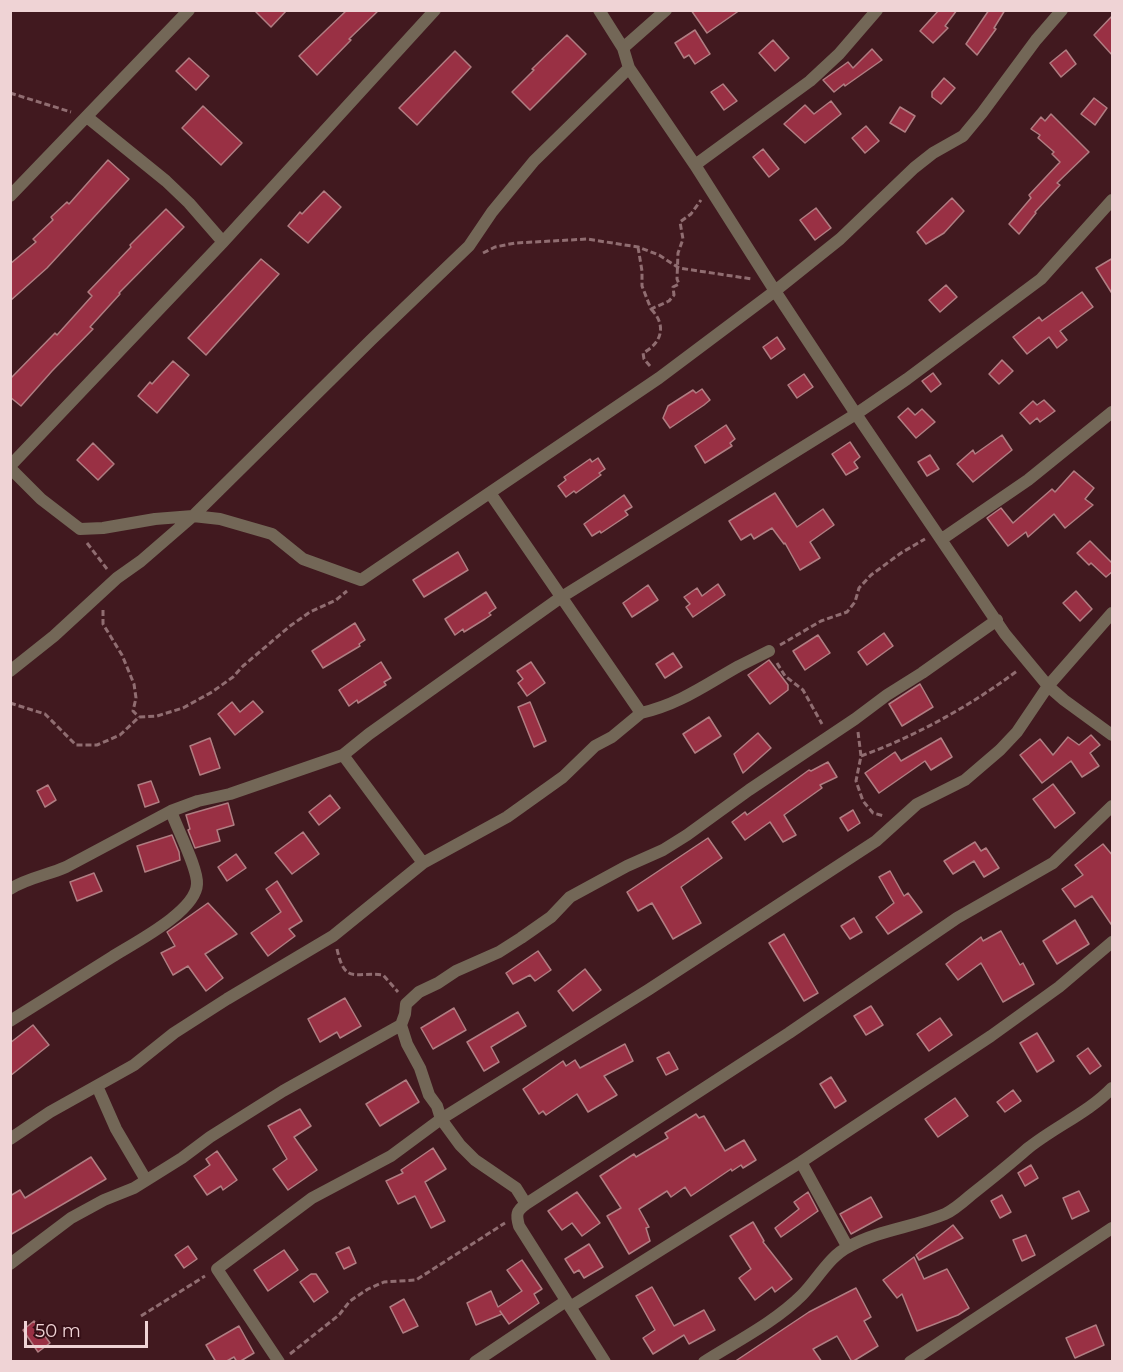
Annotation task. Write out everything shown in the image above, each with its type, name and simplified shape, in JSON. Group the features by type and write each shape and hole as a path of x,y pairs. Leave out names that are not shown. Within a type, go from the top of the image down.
{"street":[{"path":"10,195 189,10"},
{"path":"435,10 223,242 10,467 41,499 80,530 193,516 220,519 272,534 303,559 361,580 659,378 772,287 840,238 914,168 933,153 963,136 1036,40 1062,10"},
{"path":"599,10 623,48 629,68 695,165 856,414 997,620 1048,686 1113,735"},
{"path":"623,48 666,10"},
{"path":"695,165 810,81 839,54 877,10"},
{"path":"10,671 54,636 117,578 141,561 193,516 469,246 492,212 534,161 629,68"},
{"path":"87,117 166,181 223,242"},
{"path":"10,889 21,882 50,875 171,811 198,801 230,794 343,755 560,598 856,414 907,378 1041,279 1113,201"},
{"path":"942,539 1028,480 1113,412"},
{"path":"490,493 641,713"},
{"path":"283,1358 217,1269 312,1198 391,1156 441,1119 648,990 876,841 917,804 965,780 1017,732 1048,686 1113,613"},
{"path":"526,1204 516,1188 475,1160 460,1145 441,1119 437,1106 429,1095 420,1068 407,1044 401,1025 406,1004 419,992 499,952 521,938 551,917 570,897 663,850 997,620"},
{"path":"10,1139 50,1112 134,1065 174,1033 333,936 423,863 507,817 563,777 595,746 612,737 641,713 663,708 686,698 765,653"},
{"path":"343,755 423,863"},
{"path":"605,1362 519,1226 517,1215 519,1209 789,1033 957,918 1053,863 1113,806"},
{"path":"10,1021 112,956 154,933 193,898 197,885 193,867 171,811"},
{"path":"475,1362 801,1162 1050,994 1113,942"},
{"path":"10,1264 71,1218 104,1200 134,1188 283,1091 401,1025"},
{"path":"97,1086 116,1129 146,1180"},
{"path":"704,1362 785,1309 802,1295 826,1265 847,1246 876,1234 904,1229 948,1213 1002,1172 1029,1148 1092,1107 1113,1088"},
{"path":"801,1162 847,1246"},
{"path":"910,1362 1113,1228"}],"path":[{"path":"10,93 87,117"},
{"path":"651,309 669,301 674,295 673,287 679,284 677,279 678,253 683,239 680,222 691,214 704,196 712,191"},
{"path":"475,257 495,247 515,243 587,239 638,247 659,255 679,268 772,287"},
{"path":"638,247 642,286 651,309 660,323 661,333 658,342 643,353 644,359 659,378"},
{"path":"80,530 104,566 117,578"},
{"path":"765,653 821,621 847,612 855,602 859,588 901,553 925,539 942,539"},
{"path":"10,703 45,714 76,745 97,745 120,735 139,717 157,716 183,708 212,692 233,677 290,626 310,612 336,600 361,580"},
{"path":"102,591 104,624 122,655 134,684 136,698 133,711 139,717"},
{"path":"765,653 771,655 785,676 803,690 828,736"},
{"path":"861,756 896,743 954,712 1028,663"},
{"path":"855,718 861,756 856,781 863,801 873,813 897,820"},
{"path":"333,936 344,969 356,976 372,973 383,975 396,988 406,1004"},
{"path":"283,1358 339,1315 351,1301 368,1289 384,1282 416,1280 517,1215"},
{"path":"141,1316 217,1269"}],"building":[{"path":"254,10 287,10 271,27"},
{"path":"347,10 379,10 317,75 299,56"},
{"path":"691,10 740,10 707,33"},
{"path":"939,10 957,10 945,26 948,28 933,43 920,31"},
{"path":"989,10 1005,10 994,28 996,29 977,55 966,44"},
{"path":"1113,15 1113,56 1094,35"},
{"path":"695,30 710,54 695,64 689,55 684,58 675,43"},
{"path":"567,35 586,54 530,110 512,92"},
{"path":"773,40 789,58 775,71 759,53"},
{"path":"872,49 882,60 845,86 844,84 834,92 823,80 848,62 853,68"},
{"path":"1066,50 1076,64 1061,77 1050,63"},
{"path":"455,51 471,67 417,125 399,108"},
{"path":"189,58 209,76 196,90 176,71"},
{"path":"944,78 955,88 941,104 932,97 932,92"},
{"path":"723,84 737,101 724,110 711,92"},
{"path":"1094,98 1107,108 1095,125 1081,114"},
{"path":"831,101 841,114 805,143 784,124 805,105 814,114"},
{"path":"203,106 242,143 221,165 182,128"},
{"path":"900,107 915,116 905,132 890,123"},
{"path":"1051,114 1089,152 1057,183 1060,185 1035,212 1019,234 1009,224 1031,198 1029,195 1060,162 1052,154 1054,152 1038,138 1040,135 1031,129 1041,117 1045,121"},
{"path":"866,126 879,141 865,153 852,138"},
{"path":"763,149 779,169 769,177 753,157"},
{"path":"108,160 129,179 47,268 10,301 10,264 36,242 33,239 53,220 51,217 67,202 69,204"},
{"path":"324,191 341,207 308,243 288,226"},
{"path":"952,198 964,211 944,233 926,244 917,232"},
{"path":"816,208 831,228 815,240 800,220"},
{"path":"166,209 184,227 119,293 90,327 93,329 21,406 10,397 10,379 55,333 57,335 92,296 88,292"},
{"path":"1113,258 1113,295 1096,268"},
{"path":"261,259 279,274 206,355 188,338"},
{"path":"946,285 957,297 940,312 929,300"},
{"path":"1082,292 1093,307 1060,331 1067,340 1057,348 1049,337 1027,354 1013,337 1039,317 1042,321"},
{"path":"777,337 785,349 771,359 763,347"},
{"path":"1002,360 1013,371 999,384 989,374"},
{"path":"173,361 189,375 157,413 138,396"},
{"path":"933,373 941,384 931,392 922,381"},
{"path":"804,374 813,387 797,398 788,385"},
{"path":"702,389 710,400 670,428 663,418 668,406 693,390 696,393"},
{"path":"1044,400 1055,411 1040,422 1037,418 1030,424 1020,413 1033,401 1037,405"},
{"path":"908,408 915,415 922,409 935,422 916,438 898,417"},
{"path":"726,425 735,439 730,443 732,446 705,463 695,446"},
{"path":"1002,435 1012,450 973,482 957,464 973,450 975,454"},
{"path":"850,442 860,457 854,462 858,468 846,475 832,454"},
{"path":"93,443 114,464 98,480 77,460"},
{"path":"930,455 939,469 927,476 918,462"},
{"path":"598,458 605,469 599,473 601,475 576,493 574,491 566,497 558,486 566,480 564,477 590,459 592,462"},
{"path":"1074,471 1094,488 1085,499 1093,505 1065,528 1054,514 1028,537 1026,532 1008,546 987,518 1001,508 1013,523 1052,489 1055,492"},
{"path":"775,493 797,527 823,509 834,525 810,542 820,558 800,570 785,543 772,528 754,539 751,534 741,540 729,521"},
{"path":"624,495 632,507 625,511 628,515 601,533 600,531 592,536 584,524"},
{"path":"1090,541 1113,564 1113,571 1106,577 1077,553"},
{"path":"458,552 468,570 424,597 413,580"},
{"path":"718,584 725,595 693,617 686,607 690,604 684,597 697,588 702,596"},
{"path":"648,585 658,600 632,617 623,603"},
{"path":"1076,591 1092,609 1080,621 1063,603"},
{"path":"486,592 496,608 489,613 491,615 455,635 445,619"},
{"path":"355,623 365,640 359,644 360,646 323,668 312,651"},
{"path":"884,633 893,646 867,665 858,652"},
{"path":"818,635 830,653 805,670 793,651"},
{"path":"673,653 682,667 665,678 656,664"},
{"path":"769,660 788,685 788,690 770,704 748,675"},
{"path":"381,662 391,678 384,682 386,685 358,703 357,700 349,706 339,690"},
{"path":"531,662 545,683 527,696 518,683 523,679 517,671"},
{"path":"920,684 933,707 902,726 889,704"},
{"path":"253,701 263,712 235,735 218,714 232,702 240,712"},
{"path":"530,702 546,741 534,747 518,707"},
{"path":"709,717 721,736 695,753 683,734"},
{"path":"758,733 771,748 743,773 734,754"},
{"path":"1091,735 1100,745 1090,753 1099,766 1082,777 1071,761 1042,783 1020,755 1040,739 1053,755 1068,737 1079,745"},
{"path":"210,738 220,768 200,775 190,746"},
{"path":"941,738 952,757 931,770 925,761 879,793 865,773 895,752 901,761"},
{"path":"828,762 837,777 820,785 822,788 784,815 796,835 783,842 770,822 745,840 732,822 745,812 747,815 809,770"},
{"path":"151,781 159,802 145,807 138,785"},
{"path":"1053,784 1075,813 1055,828 1033,799"},
{"path":"48,785 56,800 45,807 37,791"},
{"path":"330,795 340,808 319,825 309,812"},
{"path":"228,803 234,825 217,830 220,841 195,848 188,830 190,829 186,815"},
{"path":"853,810 860,823 848,831 840,818"},
{"path":"303,832 319,854 292,874 275,853"},
{"path":"172,835 180,860 145,872 137,846"},
{"path":"708,838 722,858 681,887 701,923 673,939 652,903 638,911 627,892"},
{"path":"975,842 981,851 986,848 999,868 984,877 974,861 953,874 944,861"},
{"path":"1103,844 1113,856 1113,927 1092,896 1075,907 1062,889 1083,875 1075,865"},
{"path":"236,854 246,868 227,881 218,867"},
{"path":"890,871 904,896 908,893 922,912 888,934 876,917 894,903 879,877"},
{"path":"94,873 102,891 77,901 70,882"},
{"path":"277,881 302,921 289,929 295,936 268,956 251,933 281,912 266,889"},
{"path":"208,903 237,934 205,954 223,978 206,991 188,966 173,975 161,953 175,946 167,932"},
{"path":"854,918 862,932 850,939 841,926"},
{"path":"1075,920 1089,944 1057,964 1043,941"},
{"path":"1001,931 1020,965 1023,963 1034,984 1003,1002 981,963 958,980 946,964 981,937 983,941"},
{"path":"784,934 818,993 804,1001 769,943"},
{"path":"538,951 551,970 535,981 530,975 513,984 506,973"},
{"path":"585,969 601,990 573,1011 558,991"},
{"path":"345,998 361,1026 340,1038 337,1032 320,1042 308,1019"},
{"path":"871,1006 883,1025 866,1035 854,1016"},
{"path":"454,1008 466,1030 433,1049 421,1028"},
{"path":"518,1012 526,1026 491,1047 499,1062 484,1071 467,1042"},
{"path":"940,1018 952,1035 929,1051 917,1034"},
{"path":"33,1025 49,1045 10,1076 10,1043"},
{"path":"1037,1033 1054,1061 1037,1072 1020,1043"},
{"path":"625,1044 633,1061 604,1076 617,1095 588,1112 577,1094 546,1115 543,1111 539,1114 523,1089 563,1061 566,1066 575,1060 580,1068"},
{"path":"1088,1048 1101,1066 1090,1074 1077,1056"},
{"path":"669,1052 678,1069 666,1075 657,1058"},
{"path":"831,1077 846,1101 835,1108 820,1084"},
{"path":"406,1080 419,1102 380,1126 366,1104"},
{"path":"1013,1090 1021,1101 1005,1112 997,1102"},
{"path":"955,1098 968,1116 938,1137 925,1119"},
{"path":"300,1109 311,1126 294,1137 317,1170 288,1190 273,1169 287,1159 268,1126"},
{"path":"696,1114 699,1118 704,1116 725,1151 744,1140 756,1160 743,1168 741,1165 732,1171 731,1169 691,1196 685,1187 671,1197 667,1191 639,1209 649,1227 646,1228 650,1241 629,1254 607,1216 621,1208 600,1176 634,1154 636,1157 668,1138 665,1133"},
{"path":"433,1148 446,1169 425,1182 445,1221 431,1228 415,1196 398,1204 386,1181 403,1173 401,1170"},
{"path":"217,1151 237,1180 223,1190 221,1186 207,1195 194,1176 210,1165 206,1159"},
{"path":"91,1157 106,1179 10,1235 10,1196 20,1190 25,1198"},
{"path":"1031,1165 1038,1178 1025,1186 1018,1173"},
{"path":"1079,1191 1089,1211 1072,1219 1063,1198"},
{"path":"577,1192 600,1223 582,1236 572,1223 562,1230 548,1211"},
{"path":"808,1192 818,1211 781,1237 775,1228 799,1209 794,1202"},
{"path":"1002,1195 1011,1212 1000,1218 991,1201"},
{"path":"871,1197 882,1217 851,1234 840,1214"},
{"path":"753,1222 763,1242 792,1279 775,1292 772,1287 755,1300 739,1278 751,1269 730,1236"},
{"path":"953,1225 963,1238 919,1260 916,1255"},
{"path":"1026,1235 1035,1255 1022,1261 1013,1240"},
{"path":"589,1244 603,1267 584,1278 579,1270 574,1273 565,1259"},
{"path":"188,1246 197,1259 184,1268 175,1255"},
{"path":"349,1247 356,1263 344,1269 336,1253"},
{"path":"284,1250 298,1270 268,1291 254,1270"},
{"path":"914,1257 924,1279 947,1269 969,1308 958,1315 917,1331 902,1294 897,1298 883,1280"},
{"path":"522,1260 542,1289 534,1294 539,1303 509,1324 500,1311 502,1314 476,1325 467,1303 491,1291 498,1307 522,1291 507,1270"},
{"path":"311,1274 316,1274 328,1292 314,1302 300,1282"},
{"path":"652,1287 674,1326 704,1310 715,1330 689,1344 684,1335 653,1354 643,1338 655,1330 636,1296"},
{"path":"856,1288 871,1317 864,1321 878,1346 852,1362 837,1336 813,1349 822,1362 734,1362 809,1312"},
{"path":"404,1299 418,1326 403,1333 390,1307"},
{"path":"34,1321 50,1343 38,1352 23,1330"},
{"path":"1096,1325 1104,1345 1075,1358 1066,1338"},
{"path":"239,1326 254,1353 239,1362 234,1357 225,1362 216,1362 206,1345"}]}
